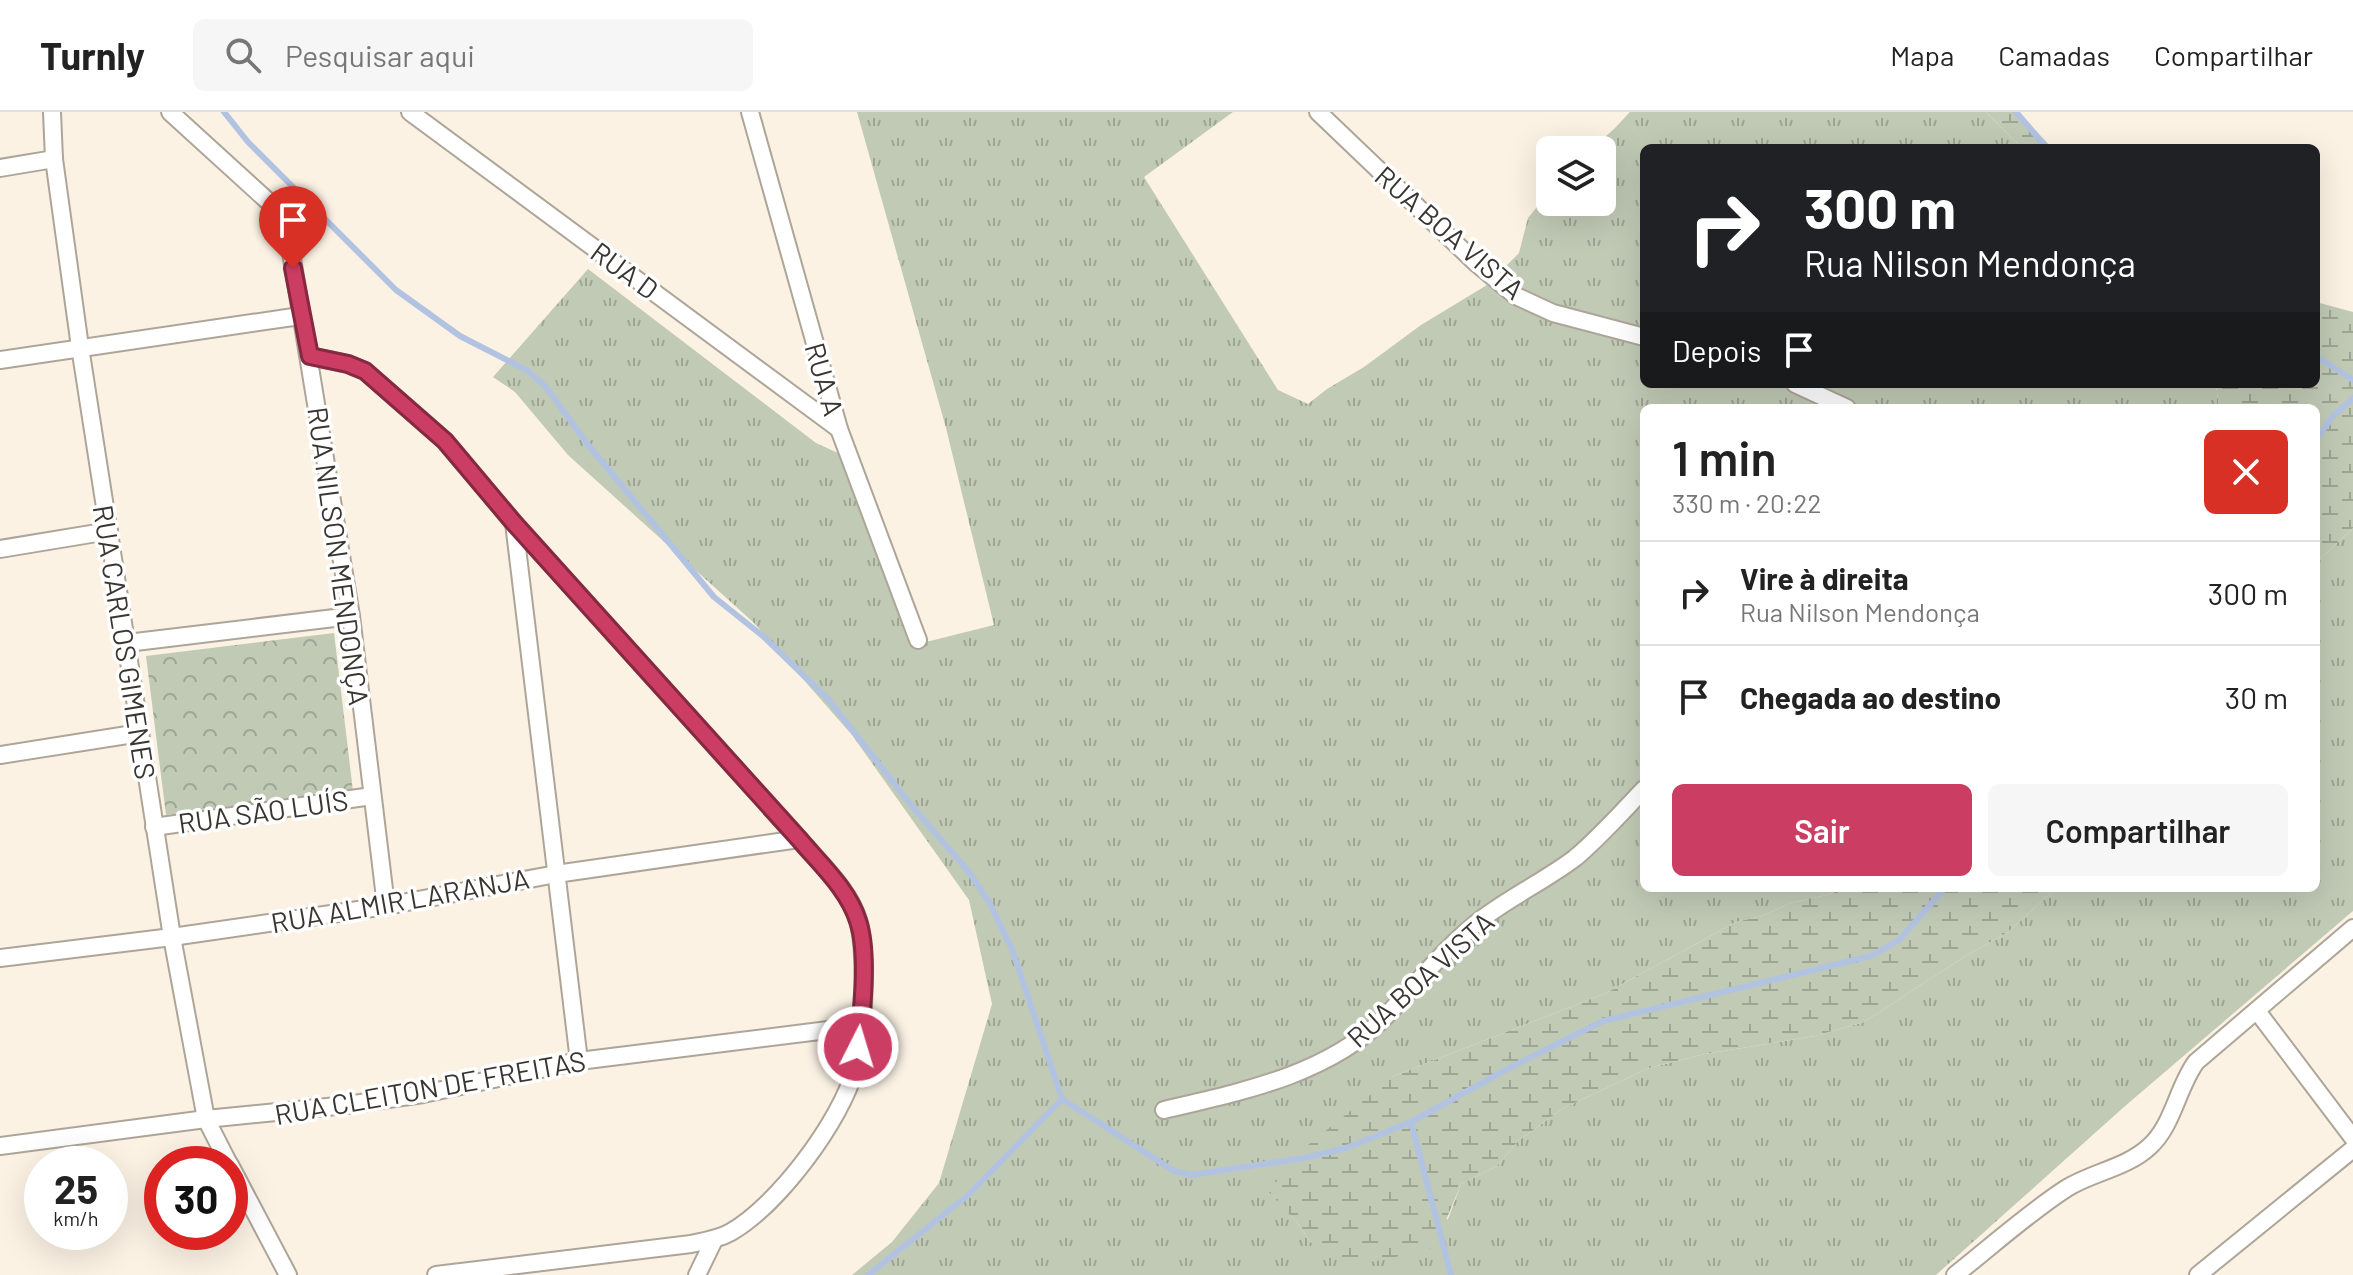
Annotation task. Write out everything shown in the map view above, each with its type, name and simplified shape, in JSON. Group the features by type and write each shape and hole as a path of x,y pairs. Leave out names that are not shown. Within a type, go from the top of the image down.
{"street":[{"name":"RUA CARLOS GIMENES","path":"52,112 54,159 80,347 154,827 206,1119 220,1146"},
{"name":"RUA NILSON MENDONÇA","path":"170,112 271,204 283,221 289,240 351,616 386,906"},
{"name":"RUA D","path":"410,112 839,429"},
{"name":"RUA A","path":"750,112 839,429 918,640"},
{"name":"RUA BOA VISTA","path":"1318,112 1475,262 1516,296 1553,313 1640,336"},
{"path":"0,168 54,159"},
{"path":"0,360 300,316"},
{"path":"310,356 348,364 374,377 445,441 514,523 799,839 843,892 859,922 863,991 855,1067 847,1092 809,1156 744,1224 714,1240 436,1275"},
{"path":"1804,388 1838,404"},
{"path":"514,523 579,1061"},
{"path":"0,549 109,531"},
{"path":"127,643 351,616"},
{"path":"0,755 140,733"},
{"name":"RUA BOA VISTA","path":"1164,1110 1269,1082 1329,1058 1361,1038 1481,919 1575,857 1640,793"},
{"name":"RUA SÃO LUÍS","path":"154,827 372,796"},
{"name":"RUA ALMIR LARANJA","path":"0,958 386,906 556,874 799,839"},
{"path":"1955,1275 2064,1190 2133,1159 2149,1148 2161,1135 2181,1085 2196,1062 2353,928"},
{"path":"2257,1011 2353,1138"},
{"name":"RUA CLEITON DE FREITAS","path":"0,1146 206,1119 347,1105 423,1094 579,1061 860,1026"},
{"path":"2198,1275 2353,1149"},
{"name":"RUA CARLOS GIMENES","path":"248,1199 288,1275"},
{"path":"697,1275 714,1240"}],"green space":[{"path":"857,112 1233,112 1144,177 1278,390 1308,404 1421,325 1487,285 1519,253 1528,218 1536,208 1536,216 1616,216 1616,136 1606,136 1630,112 1986,112 2018,144 1640,144 1640,388 2216,388 2218,404 1640,404 1640,892 1834,892 1736,922 1606,993 1394,1076 1270,1192 1310,1242 1448,1219 1461,1184 1497,1166 1518,1141 1562,1109 1649,1068 1705,1054 1815,1036 1864,1022 2008,932 2052,892 2320,892 2320,559 2353,528 2353,911 2124,1107 1936,1275 852,1275 892,1242 939,1183 992,1004 969,900 852,735 753,622 568,455 515,392 493,377 588,269 816,443 838,453 910,646 994,625 946,428"},
{"path":"1986,112 2018,112 2048,144 2018,144"},
{"path":"2320,303 2353,312 2353,528 2320,559 2320,404 2218,404 2216,388 2320,388"},
{"path":"334,633 353,791 166,815 146,656"},
{"path":"2052,892 2008,932 1864,1022 1815,1036 1705,1054 1649,1068 1562,1109 1518,1141 1497,1166 1461,1184 1435,1247 1348,1265 1310,1242 1269,1192 1298,1153 1394,1076 1606,993 1736,922 1762,916 1791,903 1831,894"}],"waterway":[{"path":"224,112 248,142 396,290 460,336 528,371 545,386 589,446 714,597 764,637 828,699 911,805 969,872 989,902 1012,949 1062,1099 1174,1171 1191,1175 1304,1158 1346,1148 1411,1122 1603,1021 1871,956 1899,940 1941,892"},
{"path":"2016,112 2044,144"},
{"path":"2320,359 2353,380"},
{"path":"2320,434 2333,416 2353,398"},
{"path":"868,1275 967,1196 1062,1099"},
{"path":"1411,1122 1451,1275"}],"route":[{"path":"293,268 310,356 365,371 445,441 514,523 799,839 843,892 859,922 863,991 858,1047"}]}
